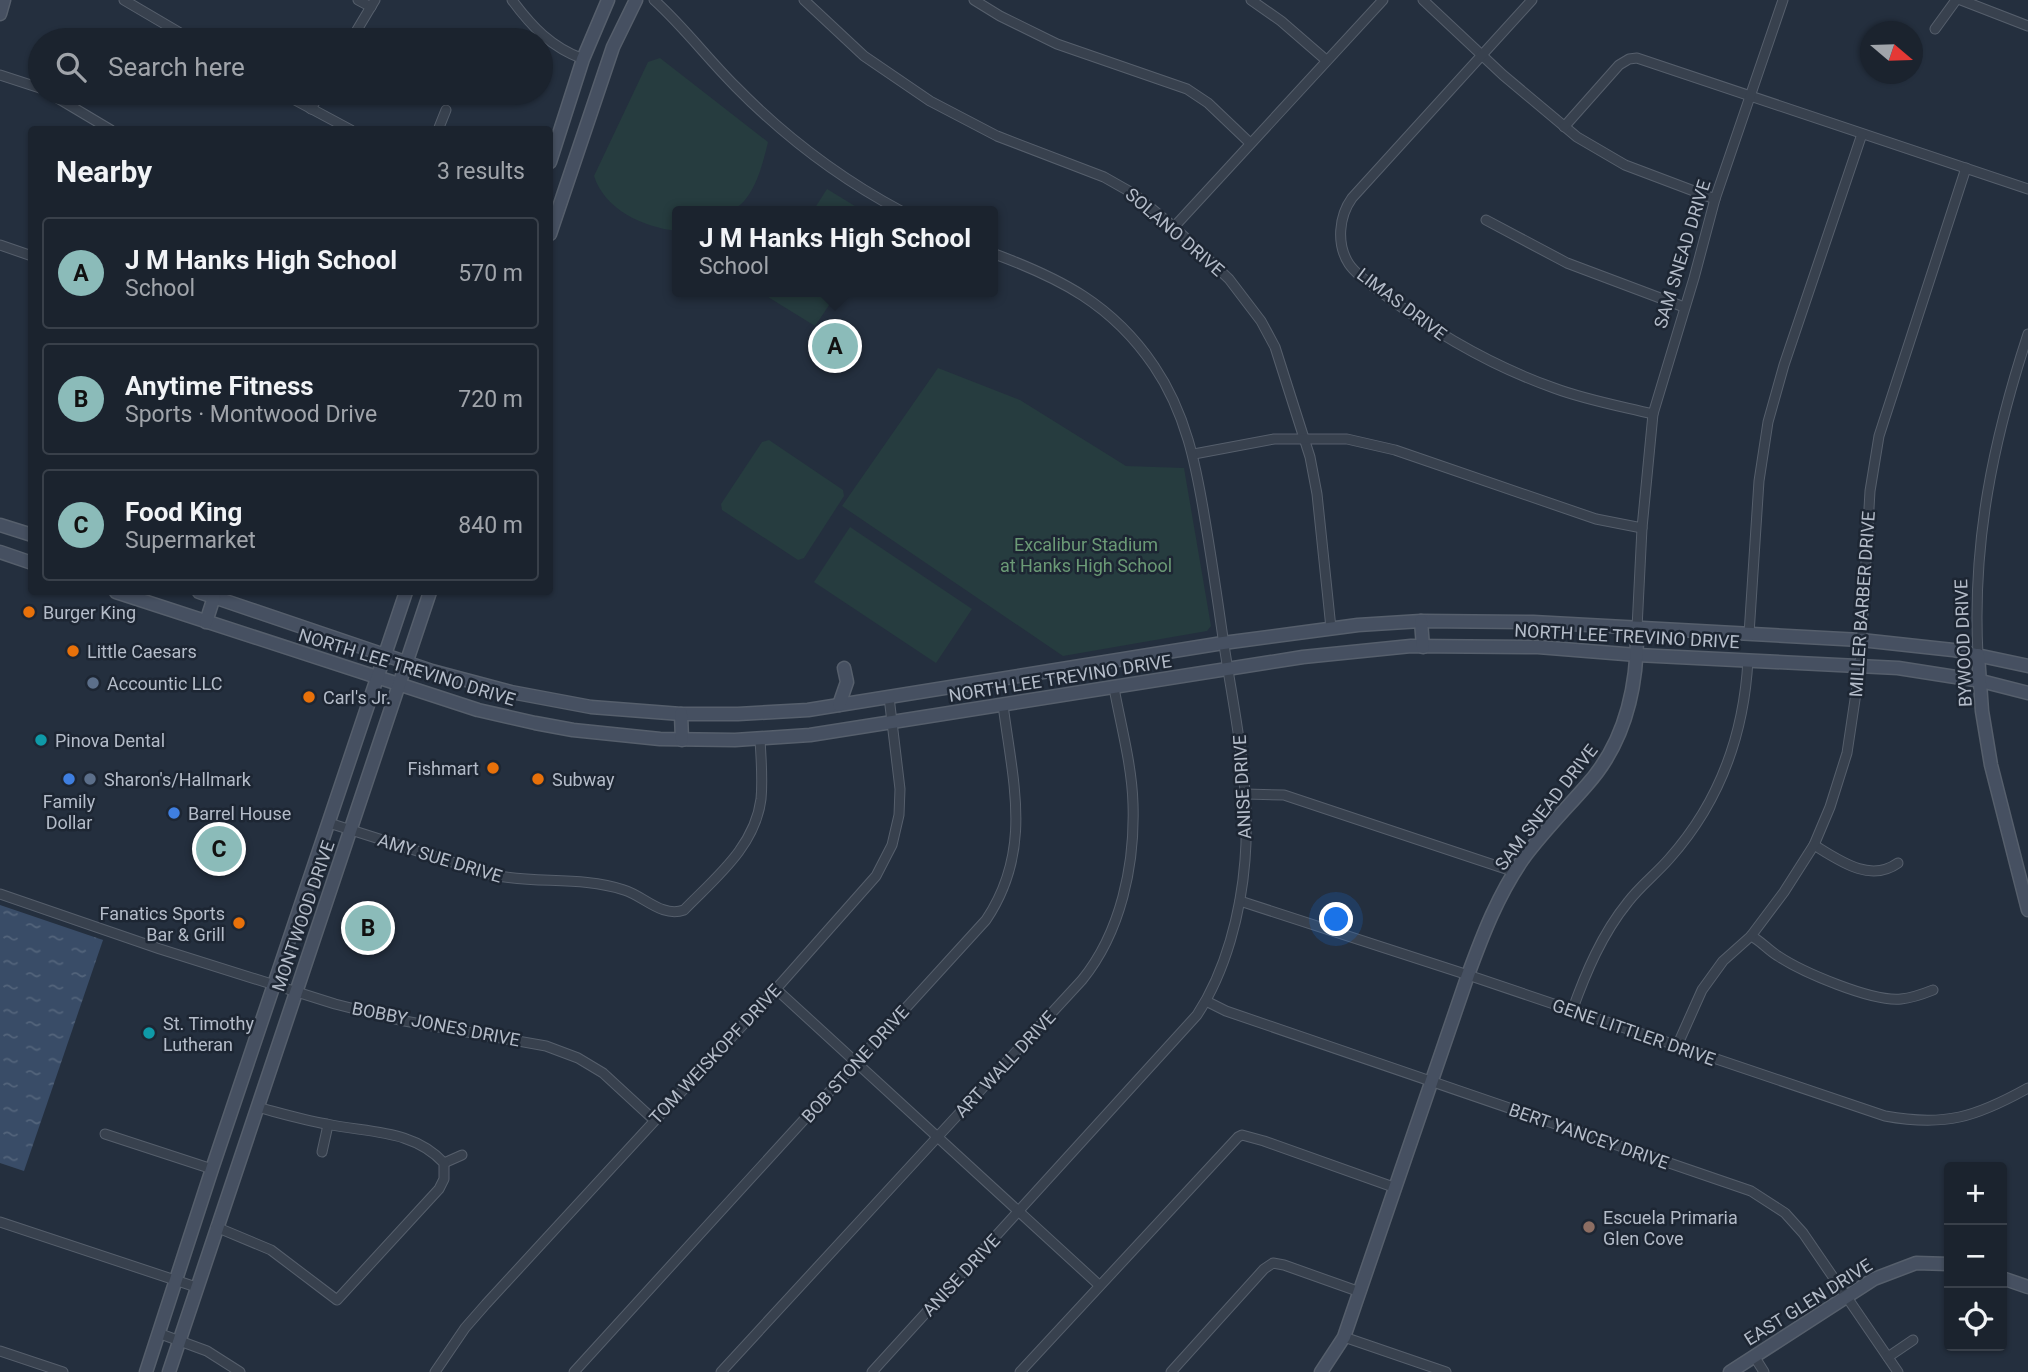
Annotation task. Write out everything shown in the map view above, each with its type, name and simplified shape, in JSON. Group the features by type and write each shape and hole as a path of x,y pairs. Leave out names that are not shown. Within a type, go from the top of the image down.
{"main road":[{"path":"0,14 4,0"},
{"path":"553,153 583,59 608,0"},
{"path":"554,208 613,47 636,0"},
{"path":"0,525 28,534"},
{"path":"0,552 28,562"},
{"name":"NORTH LEE TREVINO DRIVE","path":"125,595 478,710 535,723 619,736 682,740 810,735 1337,653 1423,647 1538,647 1637,655 1860,666 1922,671 1981,681 2028,693"},
{"name":"NORTH LEE TREVINO DRIVE","path":"208,595 407,662 511,692 591,707 681,714 775,713 839,705 1223,643 1331,628 1421,621 1533,622 1861,640 1954,650 2028,666"},
{"name":"MONTWOOD DRIVE","path":"146,1372 405,595"},
{"name":"MONTWOOD DRIVE","path":"169,1372 429,595"},
{"path":"206,622 214,597"},
{"path":"1421,621 1423,647"},
{"name":"SAM SNEAD DRIVE","path":"1321,1372 1345,1336 1485,931 1515,873 1544,832 1604,764 1617,742 1631,703 1637,655 1637,628"},
{"name":"BYWOOD DRIVE","path":"1979,655 1982,711 1991,765 2028,910"},
{"path":"839,705 847,682 845,668"},
{"path":"681,714 682,740"},
{"name":"EAST GLEN DRIVE","path":"1730,1372 1874,1279 1910,1265 1944,1264"},
{"path":"2007,1280 2028,1287"}],"street":[{"path":"124,0 172,28"},
{"path":"358,0 373,4 358,28"},
{"path":"512,0 536,28"},
{"path":"654,0 734,85 780,127 832,167 893,206"},
{"name":"SOLANO DRIVE","path":"804,0 864,56 962,120 1121,186 1174,227 1229,279 1261,321 1275,347 1310,457 1317,494 1331,628"},
{"path":"974,0 1000,16 1058,44 1187,89 1208,103 1251,143"},
{"path":"1251,0 1282,21 1326,60"},
{"path":"1174,227 1383,0"},
{"path":"1423,0 1577,137 1626,165 1715,199"},
{"name":"LIMAS DRIVE","path":"1532,0 1349,202 1342,219 1341,240 1347,260 1353,269 1408,313 1446,338 1486,360 1556,389 1653,414"},
{"name":"SAM SNEAD DRIVE","path":"1637,628 1642,528 1653,414 1715,199 1783,0"},
{"path":"1935,29 1958,0 2028,26"},
{"path":"553,44 568,54 583,59"},
{"path":"1564,127 1609,75 1629,59 1648,60 2028,189"},
{"path":"0,75 28,84"},
{"path":"69,105 104,126"},
{"path":"304,105 343,126"},
{"path":"311,109 313,105"},
{"path":"440,126 446,110"},
{"path":"1749,634 1759,481 1768,422 1784,365 1862,134"},
{"name":"MILLER BARBER DRIVE","path":"1676,1046 1702,990 1723,961 1751,936 1814,845 1830,807 1847,753 1860,666 1870,491 1879,436 1966,169"},
{"path":"1486,220 1567,263 1684,307"},
{"path":"0,245 28,255"},
{"name":"ANISE DRIVE","path":"872,1372 1177,1039 1206,1001 1226,951 1240,901 1245,860 1246,794 1240,738 1194,454 1186,428 1154,365 1127,331 1107,312 1049,275 998,255"},
{"name":"BYWOOD DRIVE","path":"1979,655 1977,589 1985,505 2001,423 2028,334"},
{"path":"1194,454 1274,439 1304,437 1368,443 1596,519 1642,528"},
{"path":"1572,1011 1592,961 1606,935 1627,903 1684,842 1720,781 1739,728 1747,686 1748,660"},
{"name":"ART WALL DRIVE","path":"721,1372 1082,980 1103,951 1113,930 1130,863 1133,802 1114,688"},
{"name":"TOM WEISKOPF DRIVE","path":"435,1372 465,1328 865,889 892,845 899,816 900,789 889,697"},
{"name":"BOB STONE DRIVE","path":"574,1372 986,920 1005,888 1015,848 1017,809 1003,705"},
{"name":"AMY SUE DRIVE","path":"329,823 493,875 517,880 557,880 612,887 642,898 665,912 679,912 733,860 754,824 761,798 760,739"},
{"path":"1246,794 1284,795 1515,873"},
{"path":"1814,845 1872,873 1885,871 1898,863"},
{"name":"BOBBY JONES DRIVE","path":"0,894 275,985 399,1020 512,1039 561,1051 603,1073 654,1120"},
{"name":"GENE LITTLER DRIVE","path":"1240,901 1468,975 1863,1110 1901,1119 1959,1119 2003,1102 2028,1088"},
{"path":"1751,936 1779,957 1839,985 1900,999 1933,990"},
{"path":"776,989 1099,1285"},
{"name":"BERT YANCEY DRIVE","path":"1206,1001 1226,1011 1751,1191 1785,1213 1802,1233 1898,1372"},
{"path":"216,1227 271,1250 337,1300 439,1189 444,1179 444,1163 436,1154 409,1138 328,1125 257,1107"},
{"path":"322,1152 328,1125"},
{"path":"105,1134 212,1169"},
{"path":"1020,1372 1234,1140 1242,1135 1396,1188"},
{"path":"444,1163 462,1156"},
{"path":"0,1222 196,1287"},
{"path":"1171,1372 1270,1265 1284,1265 1360,1292"},
{"path":"158,1333 206,1351 240,1372"},
{"path":"1345,1336 1446,1372"},
{"path":"1888,1357 1913,1340"},
{"path":"0,1351 63,1372"},
{"path":"1754,1356 1764,1372"}],"green space":[{"path":"660,58 768,142 756,182 744,201 738,206 672,206 672,230 651,226 627,215 607,198 594,176 648,62"},
{"path":"827,189 855,206 816,206"},
{"path":"768,297 835,297 815,326"},
{"name":"Excalibur Stadium at Hanks High School","path":"938,368 1020,400 1126,466 1184,468 1211,626 1207,631 1063,656 842,506"},
{"path":"769,440 843,490 844,496 804,558 798,560 722,510 721,504 762,442"},
{"path":"850,527 972,609 936,663 814,582"}],"water":[{"path":"0,905 103,940 24,1171 0,1163"}],"place":[{"name":"J M Hanks High School","path":"835,346"},
{"name":"Burger King","path":"29,612"},
{"name":"Little Caesars","path":"73,651"},
{"name":"Accountic LLC","path":"93,683"},
{"name":"Carl's Jr.","path":"309,697"},
{"name":"Pinova Dental","path":"41,740"},
{"name":"Fishmart","path":"493,768"},
{"name":"Family Dollar","path":"69,779"},
{"name":"Sharon's/Hallmark","path":"90,779"},
{"name":"Subway","path":"538,779"},
{"name":"Barrel House","path":"174,813"},
{"name":"Food King","path":"219,849"},
{"name":"Fanatics Sports Bar & Grill","path":"239,923"},
{"name":"Anytime Fitness","path":"368,928"},
{"name":"St. Timothy Lutheran","path":"149,1033"},
{"name":"Escuela Primaria Glen Cove","path":"1589,1227"}]}
